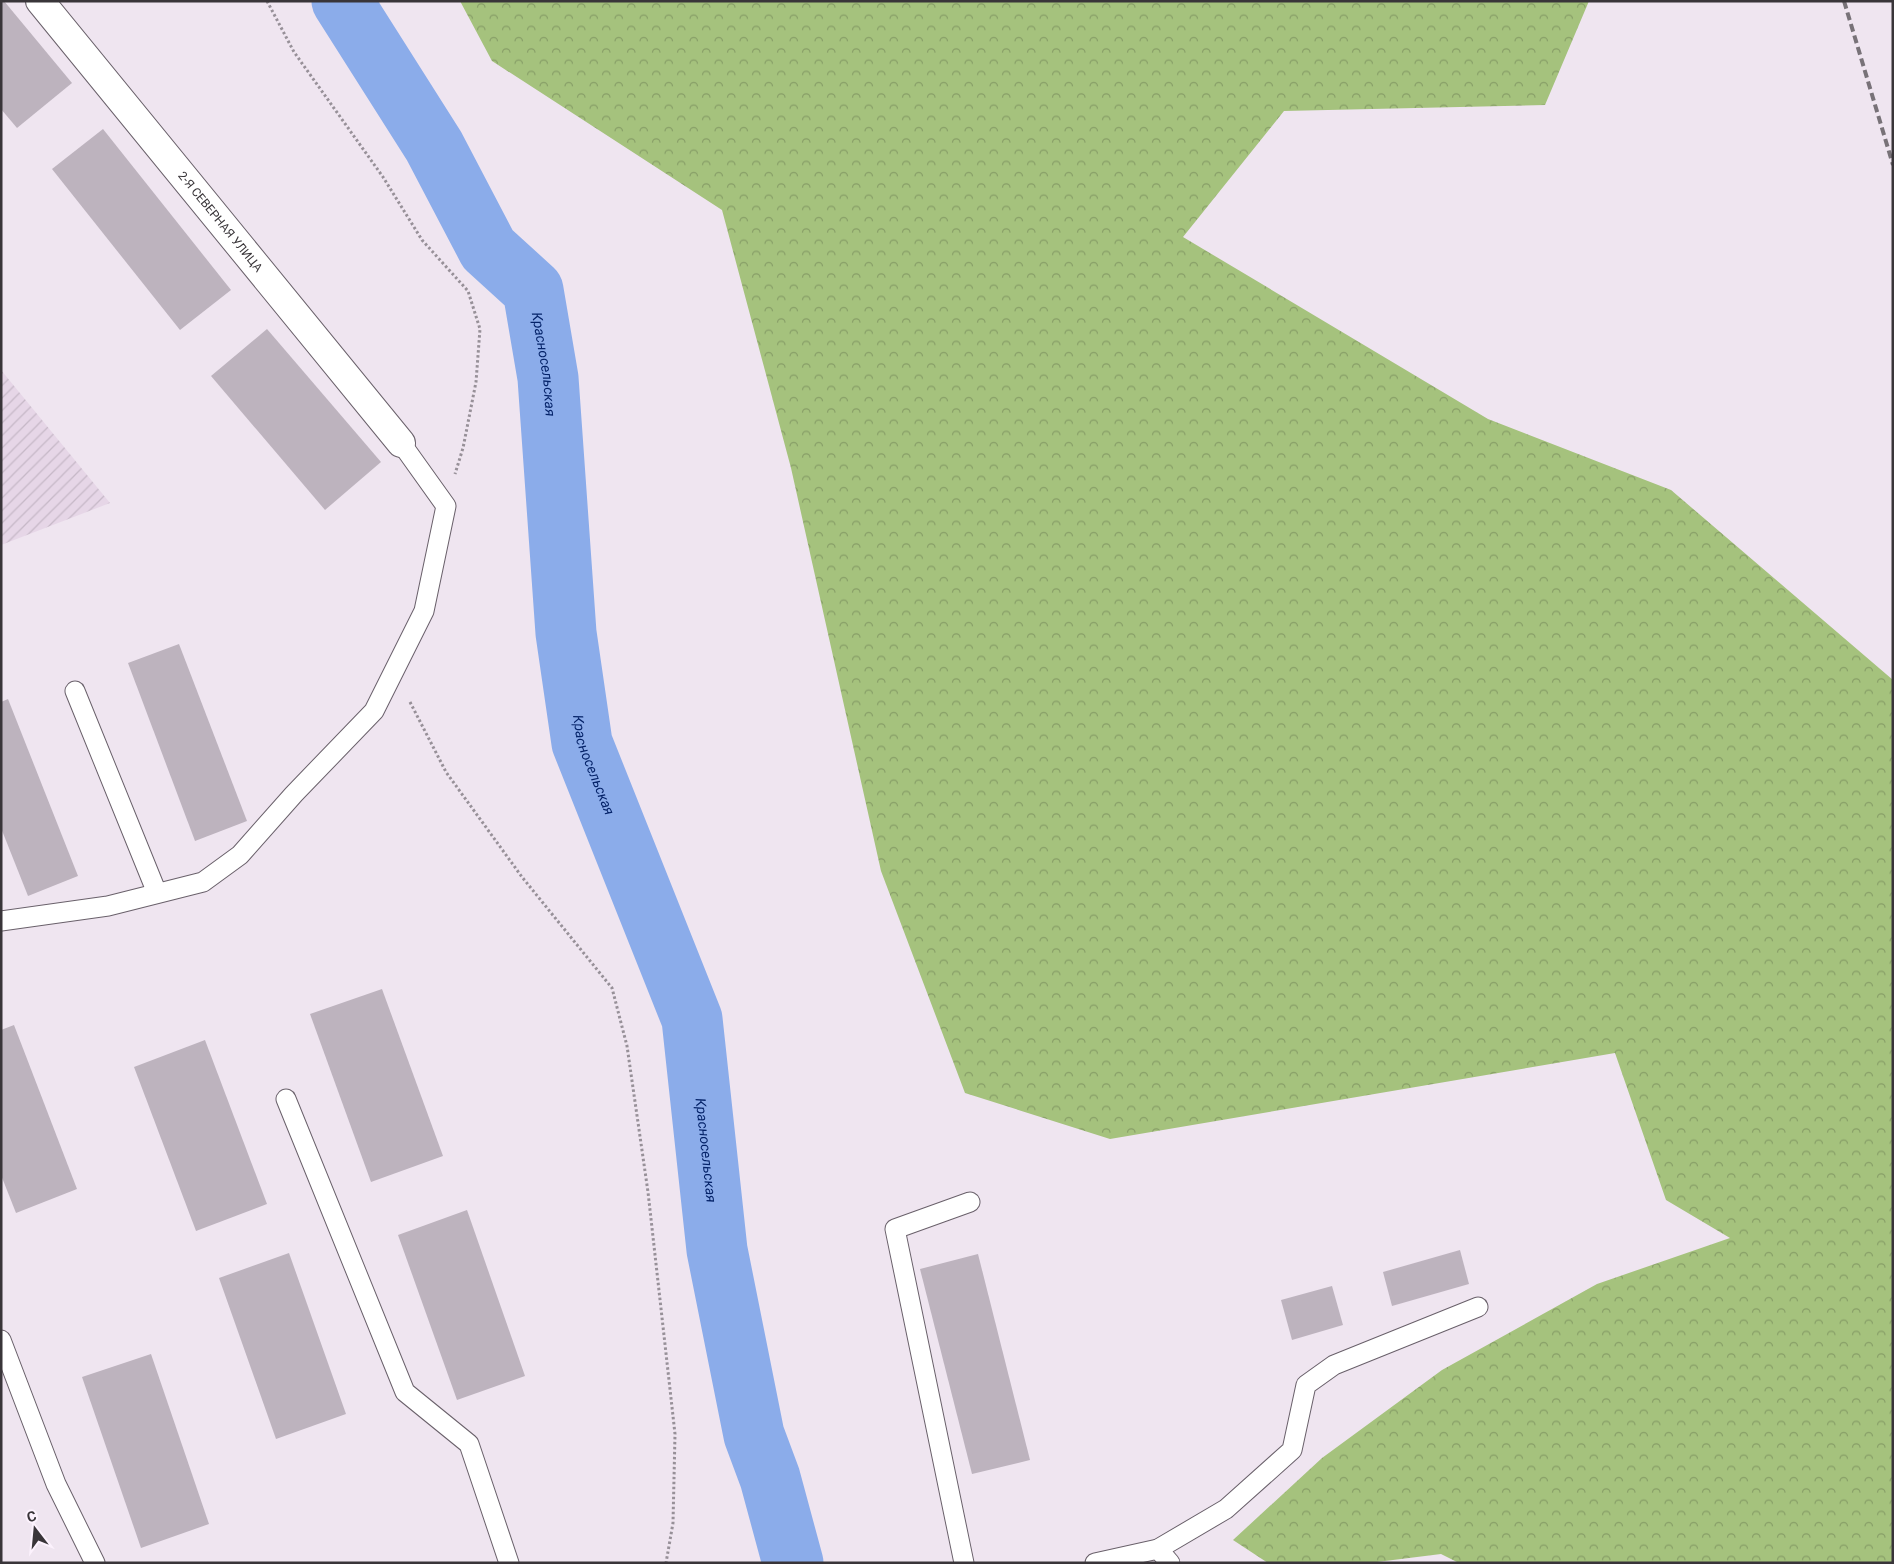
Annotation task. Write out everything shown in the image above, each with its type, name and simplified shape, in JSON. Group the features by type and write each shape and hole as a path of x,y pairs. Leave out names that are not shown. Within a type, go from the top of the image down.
{"street":[{"name":"2-Я СЕВЕРНАЯ УЛИЦА","path":"40,1 401,444"}],"lane":[{"path":"1,921 108,906 203,882 240,855 294,794 374,711 424,611 446,506 418,470 401,444"},
{"path":"75,691 156,893"},
{"path":"286,1099 405,1392 469,1444 509,1563"},
{"path":"964,1563 895,1229 970,1202"},
{"path":"1095,1563 1164,1556 1226,1509 1292,1450 1306,1385 1334,1365 1478,1307"},
{"path":"1,1340 56,1484 95,1563"}],"path":[{"path":"267,1 294,52 382,178 422,240 468,291 480,329 476,382 463,448 446,506"},
{"path":"398,663 411,705 446,772 522,877 612,988 627,1046 648,1192 675,1434 673,1523 666,1563"}],"shaded area":[{"path":"1,370 110,503 1,545"}],"green space":[{"path":"460,1 1589,1 1545,105 1284,111 1183,237 1488,419 1671,490 1893,680 1893,1563 1459,1563 1441,1554 1369,1563 1268,1563 1233,1540 1322,1458 1442,1370 1597,1284 1730,1238 1666,1200 1615,1053 1110,1139 965,1093 881,871 791,468 722,210 492,61"}],"building":[{"path":"1,1 4,1 72,83 17,128 1,109"},
{"path":"103,129 231,290 180,330 52,169"},
{"path":"267,329 381,462 325,510 211,376"},
{"path":"179,644 247,821 195,841 128,663"},
{"path":"8,699 78,876 28,896 1,828 1,702"},
{"path":"382,989 443,1156 371,1182 310,1014"},
{"path":"14,1025 77,1189 16,1213 1,1175 1,1030"},
{"path":"205,1040 267,1204 196,1231 134,1067"},
{"path":"467,1210 525,1376 457,1400 398,1235"},
{"path":"1460,1250 1469,1284 1392,1306 1383,1272"},
{"path":"289,1253 346,1414 276,1439 219,1278"},
{"path":"978,1254 1030,1460 972,1474 920,1269"},
{"path":"1332,1286 1343,1325 1292,1340 1281,1300"},
{"path":"151,1354 209,1524 141,1548 82,1377"}],"waterway":[{"name":"Красносельская","path":"342,1 434,146 488,249 533,290 548,378 566,633 582,743 692,1019 717,1250 754,1435 770,1478 793,1563"}],"railway":[{"path":"1844,1 1893,165"}]}
